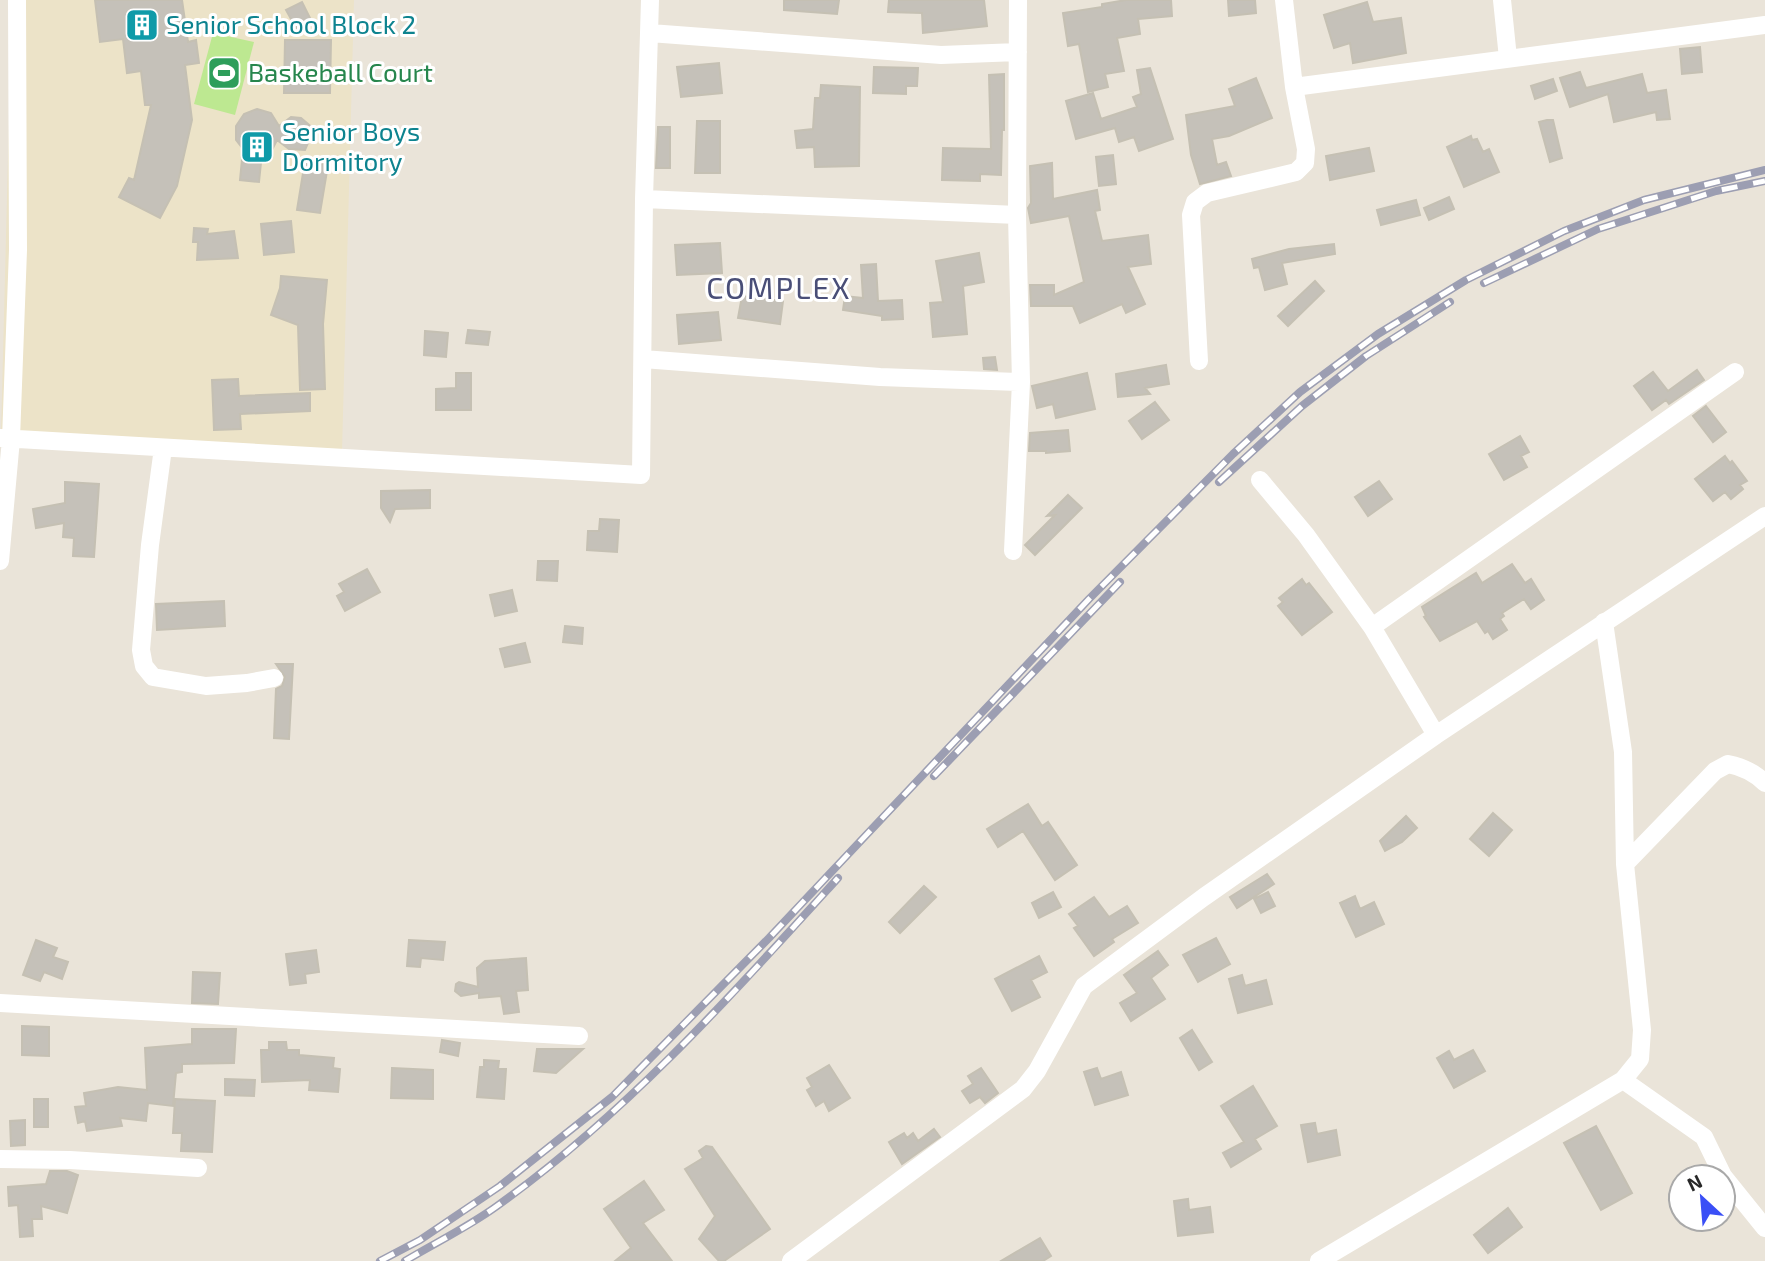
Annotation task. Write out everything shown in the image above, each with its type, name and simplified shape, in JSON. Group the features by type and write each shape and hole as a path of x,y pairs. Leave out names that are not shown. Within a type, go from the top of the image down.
{"street":[{"path":"0,561 19,250 17,0"},
{"path":"6,438 640,475 650,0"},
{"path":"1013,551 1021,382 1017,215 1018,0"},
{"path":"1199,361 1191,215 1195,202 1207,193 1296,172 1306,163 1284,0"},
{"path":"1502,0 1508,58"},
{"path":"1294,87 1765,25"},
{"path":"650,33 942,55 1018,52"},
{"path":"644,199 1017,215"},
{"path":"643,359 880,377 1021,382"},
{"path":"1372,627 1735,372"},
{"path":"163,447 150,545 141,650 144,666 153,677 206,685 247,683 274,678"},
{"path":"1260,480 1306,535 1372,627 1436,735"},
{"path":"791,1261 1023,1089 1037,1071 1084,986 1204,897 1436,735 1765,516"},
{"path":"1318,1261 1623,1080 1640,1059 1642,1030 1625,864 1623,752 1604,622"},
{"path":"1625,864 1714,771 1728,764 1756,774 1765,783"},
{"path":"0,1003 579,1036"},
{"path":"1623,1080 1704,1137 1723,1176 1765,1228"},
{"path":"0,1159 70,1160 198,1168"}],"shaded area":[{"path":"12,0 354,0 342,452 1,433"}],"green space":[{"name":"Baskeball Court","path":"213,33 254,42 235,115 194,104"}],"building":[{"path":"95,0 182,0 188,42 196,40 199,63 185,65 192,120 177,186 160,218 119,197 129,178 134,180 151,105 145,105 141,71 127,73 123,39 100,42"},
{"path":"784,0 839,0 837,14 784,10"},
{"path":"889,0 984,0 987,26 923,33 922,13 888,12"},
{"path":"1126,0 1171,0 1172,16 1138,19 1140,34 1117,38 1124,71 1105,74 1108,87 1088,92 1079,44 1068,46 1063,13"},
{"path":"1228,0 1255,0 1256,13 1229,16"},
{"path":"302,2 312,22 297,30 286,10"},
{"path":"1367,2 1373,22 1401,18 1406,53 1353,63 1350,43 1334,48 1324,15"},
{"path":"285,40 331,40 330,93 284,93"},
{"path":"1700,47 1702,72 1682,74 1680,49"},
{"path":"719,63 722,93 681,97 677,67"},
{"path":"874,67 918,68 917,86 906,86 906,94 873,93"},
{"path":"1150,68 1173,139 1139,151 1134,137 1119,142 1115,128 1076,139 1066,101 1093,93 1101,119 1137,107 1133,97 1141,94 1137,70"},
{"path":"1580,72 1586,88 1642,74 1647,93 1666,90 1670,119 1657,120 1656,112 1614,122 1608,94 1570,107 1560,78"},
{"path":"1004,74 1001,175 980,174 980,181 942,180 943,148 991,149 989,75"},
{"path":"1256,78 1272,118 1229,136 1212,139 1217,165 1226,162 1231,176 1200,184 1191,155 1186,115 1235,106 1229,89"},
{"path":"1553,79 1557,91 1535,99 1531,86"},
{"path":"821,85 860,87 859,166 815,167 814,147 797,148 795,131 813,129 815,98 820,98"},
{"name":"Senior Boys Dormitory","path":"257,109 271,113 279,126 291,117 301,118 314,129 305,150 289,149 277,140 272,150 262,153 259,182 240,180 243,149 236,140 236,126 244,114"},
{"path":"1553,120 1562,158 1550,162 1539,122"},
{"path":"697,121 720,121 720,173 695,173"},
{"path":"658,127 670,127 670,168 656,168"},
{"path":"1471,136 1472,140 1477,139 1483,152 1489,149 1499,172 1464,187 1447,147"},
{"path":"1369,148 1374,171 1330,180 1326,156"},
{"path":"1113,155 1116,184 1099,186 1096,157"},
{"path":"305,161 328,165 320,213 297,210"},
{"path":"1052,163 1053,199 1097,190 1100,210 1095,211 1102,241 1148,235 1151,264 1128,267 1145,304 1126,313 1122,304 1080,323 1073,306 1031,306 1030,285 1054,285 1054,295 1084,282 1069,216 1031,223 1028,208 1031,203 1030,166"},
{"path":"1449,197 1454,209 1429,220 1424,208"},
{"path":"1416,200 1420,215 1381,225 1377,210"},
{"path":"291,221 294,252 264,255 261,224"},
{"path":"194,228 208,229 207,234 234,231 238,258 197,260 198,242 193,242"},
{"path":"720,243 722,273 677,275 675,245"},
{"path":"1334,244 1335,254 1282,263 1287,284 1265,290 1259,267 1254,268 1252,259 1289,249"},
{"path":"979,253 984,282 963,286 967,334 933,337 930,303 943,302 936,261"},
{"path":"876,264 878,301 902,300 903,319 882,320 882,316 843,310 845,296 863,298 861,265"},
{"path":"281,276 327,280 323,324 325,389 300,390 298,325 271,315"},
{"path":"1315,281 1324,291 1288,326 1278,316"},
{"path":"742,296 783,301 780,324 738,318"},
{"path":"718,312 721,340 679,344 677,315"},
{"path":"468,330 490,332 488,345 466,343"},
{"path":"425,331 448,333 446,357 424,355"},
{"path":"995,357 997,370 984,369 983,358"},
{"path":"1166,365 1169,384 1145,388 1150,394 1118,397 1116,374"},
{"path":"1697,370 1704,380 1669,404 1666,400 1652,410 1634,386 1653,372 1668,391"},
{"path":"456,373 471,373 471,410 436,410 436,389 456,388"},
{"path":"1087,373 1095,409 1056,418 1053,404 1037,408 1032,386"},
{"path":"238,379 239,396 310,393 310,411 240,414 241,429 214,430 212,380"},
{"path":"1155,402 1169,420 1142,439 1129,421"},
{"path":"1706,406 1726,432 1713,442 1693,416"},
{"path":"1068,430 1070,451 1029,451 1030,433"},
{"path":"1520,436 1529,452 1521,456 1527,467 1504,480 1489,454"},
{"path":"1725,456 1747,481 1740,485 1743,489 1731,499 1725,492 1713,501 1695,479"},
{"path":"1379,481 1392,499 1368,516 1355,497"},
{"path":"65,482 99,484 94,557 73,556 74,538 63,537 64,523 36,528 33,509 65,503"},
{"path":"430,490 430,508 395,509 390,522 381,508 381,491"},
{"path":"1068,495 1082,508 1035,555 1025,545 1055,515 1047,516"},
{"path":"600,519 619,520 617,552 587,550 588,531 599,531"},
{"path":"538,561 558,561 557,581 537,580"},
{"path":"1512,564 1525,583 1531,579 1544,600 1531,609 1524,599 1502,613 1504,616 1500,619 1507,630 1493,639 1477,621 1440,641 1424,617 1426,616 1422,607 1476,573 1482,583"},
{"path":"367,569 380,592 345,611 337,596 344,592 339,584"},
{"path":"1302,579 1306,585 1309,583 1332,612 1302,635 1278,606 1283,602 1279,598"},
{"path":"512,590 517,611 495,616 490,595"},
{"path":"224,601 225,626 157,630 156,604"},
{"path":"565,626 583,628 582,644 563,642"},
{"path":"525,643 530,662 505,667 500,649"},
{"path":"276,664 293,664 289,739 274,738 276,689 282,686 285,677"},
{"path":"1028,804 1042,826 1048,822 1077,865 1055,880 1023,831 998,847 987,829"},
{"path":"1493,813 1512,830 1489,856 1470,839"},
{"path":"1406,816 1417,828 1402,842 1385,851 1380,841"},
{"path":"1267,874 1274,884 1237,908 1230,897"},
{"path":"924,886 936,897 900,933 889,922"},
{"path":"1053,892 1061,907 1039,918 1032,903"},
{"path":"1268,892 1275,906 1261,913 1254,899"},
{"path":"1355,896 1360,909 1374,902 1384,924 1356,937 1340,903"},
{"path":"1094,897 1109,917 1127,906 1138,923 1112,939 1114,942 1094,956 1074,928 1078,926 1069,914"},
{"path":"1216,938 1230,964 1198,982 1183,955"},
{"path":"36,940 57,948 53,957 68,962 62,979 44,972 40,981 23,975"},
{"path":"409,940 445,942 443,960 421,958 420,967 407,966"},
{"path":"316,950 319,972 305,974 306,983 290,985 286,954"},
{"path":"1158,951 1168,965 1151,978 1165,999 1131,1021 1120,1003 1137,993 1124,975"},
{"path":"1039,956 1047,972 1031,980 1040,997 1012,1011 995,979"},
{"path":"526,958 528,990 516,991 519,1012 504,1014 501,996 479,998 479,993 461,996 455,991 459,982 478,987 477,968 485,961"},
{"path":"193,972 220,973 218,1004 192,1003"},
{"path":"1242,975 1245,986 1266,980 1272,1004 1238,1013 1229,979"},
{"path":"22,1026 49,1027 49,1056 22,1055"},
{"path":"192,1029 236,1029 234,1063 182,1064 182,1072 176,1073 173,1106 148,1103 146,1121 120,1118 122,1126 87,1131 85,1121 78,1123 75,1107 86,1106 84,1093 118,1087 147,1090 145,1048 192,1044"},
{"path":"1192,1030 1212,1062 1199,1070 1180,1038"},
{"path":"442,1040 460,1043 458,1056 440,1052"},
{"path":"269,1042 286,1042 287,1050 299,1050 299,1055 334,1058 333,1068 340,1069 338,1092 309,1090 310,1080 262,1082 261,1050 269,1050"},
{"path":"537,1049 583,1049 556,1073 534,1071"},
{"path":"1473,1050 1485,1071 1454,1088 1437,1058 1449,1051 1454,1060"},
{"path":"484,1060 499,1061 498,1069 506,1069 504,1099 477,1097 480,1067 484,1067"},
{"path":"829,1065 850,1098 829,1111 824,1101 816,1106 807,1090 812,1087 807,1078"},
{"path":"392,1068 433,1070 433,1099 391,1098"},
{"path":"981,1068 998,1093 985,1103 980,1097 970,1103 962,1091 973,1084 968,1076"},
{"path":"1097,1068 1101,1079 1121,1072 1128,1095 1095,1105 1084,1072"},
{"path":"225,1079 255,1080 254,1096 225,1095"},
{"path":"1253,1086 1277,1126 1255,1139 1261,1149 1231,1167 1223,1153 1244,1142 1221,1106"},
{"path":"34,1099 48,1099 48,1127 34,1127"},
{"path":"175,1099 215,1101 212,1152 181,1151 182,1133 173,1133"},
{"path":"25,1120 25,1145 11,1146 10,1121"},
{"path":"1315,1123 1317,1134 1336,1130 1340,1155 1308,1162 1301,1125"},
{"path":"1596,1126 1632,1193 1601,1210 1564,1143"},
{"path":"934,1129 940,1137 902,1164 889,1142 904,1133 907,1138 913,1133 918,1141"},
{"path":"706,1146 712,1147 770,1229 724,1261 719,1261 699,1239 715,1216 685,1169 703,1158 699,1151"},
{"path":"50,1171 67,1171 78,1175 67,1213 41,1206 42,1219 32,1219 33,1236 20,1237 18,1205 9,1206 8,1187 46,1184"},
{"path":"644,1181 664,1210 643,1223 672,1261 615,1261 631,1248 604,1209"},
{"path":"1188,1199 1189,1210 1210,1207 1213,1232 1178,1236 1174,1201"},
{"path":"1508,1208 1522,1227 1488,1253 1474,1235"},
{"path":"1040,1238 1051,1256 1043,1261 1001,1261"}],"railway":[{"path":"380,1261 420,1240 500,1186 612,1097 769,938 1089,599 1233,454 1300,392 1378,334 1466,280 1564,231 1644,200 1765,170"},
{"path":"1484,283 1598,229 1716,191 1765,181"},
{"path":"1219,482 1302,406 1366,356 1450,302"},
{"path":"934,776 1120,582"},
{"path":"405,1261 497,1206 590,1132 634,1093 718,1009 838,878"}],"place":[{"name":"Senior School Block 2","path":"142,25"},
{"name":"Baskeball Court","path":"224,73"},
{"name":"Senior Boys Dormitory","path":"257,147"}],"district":[{"name":"COMPLEX","path":"779,289"}]}
